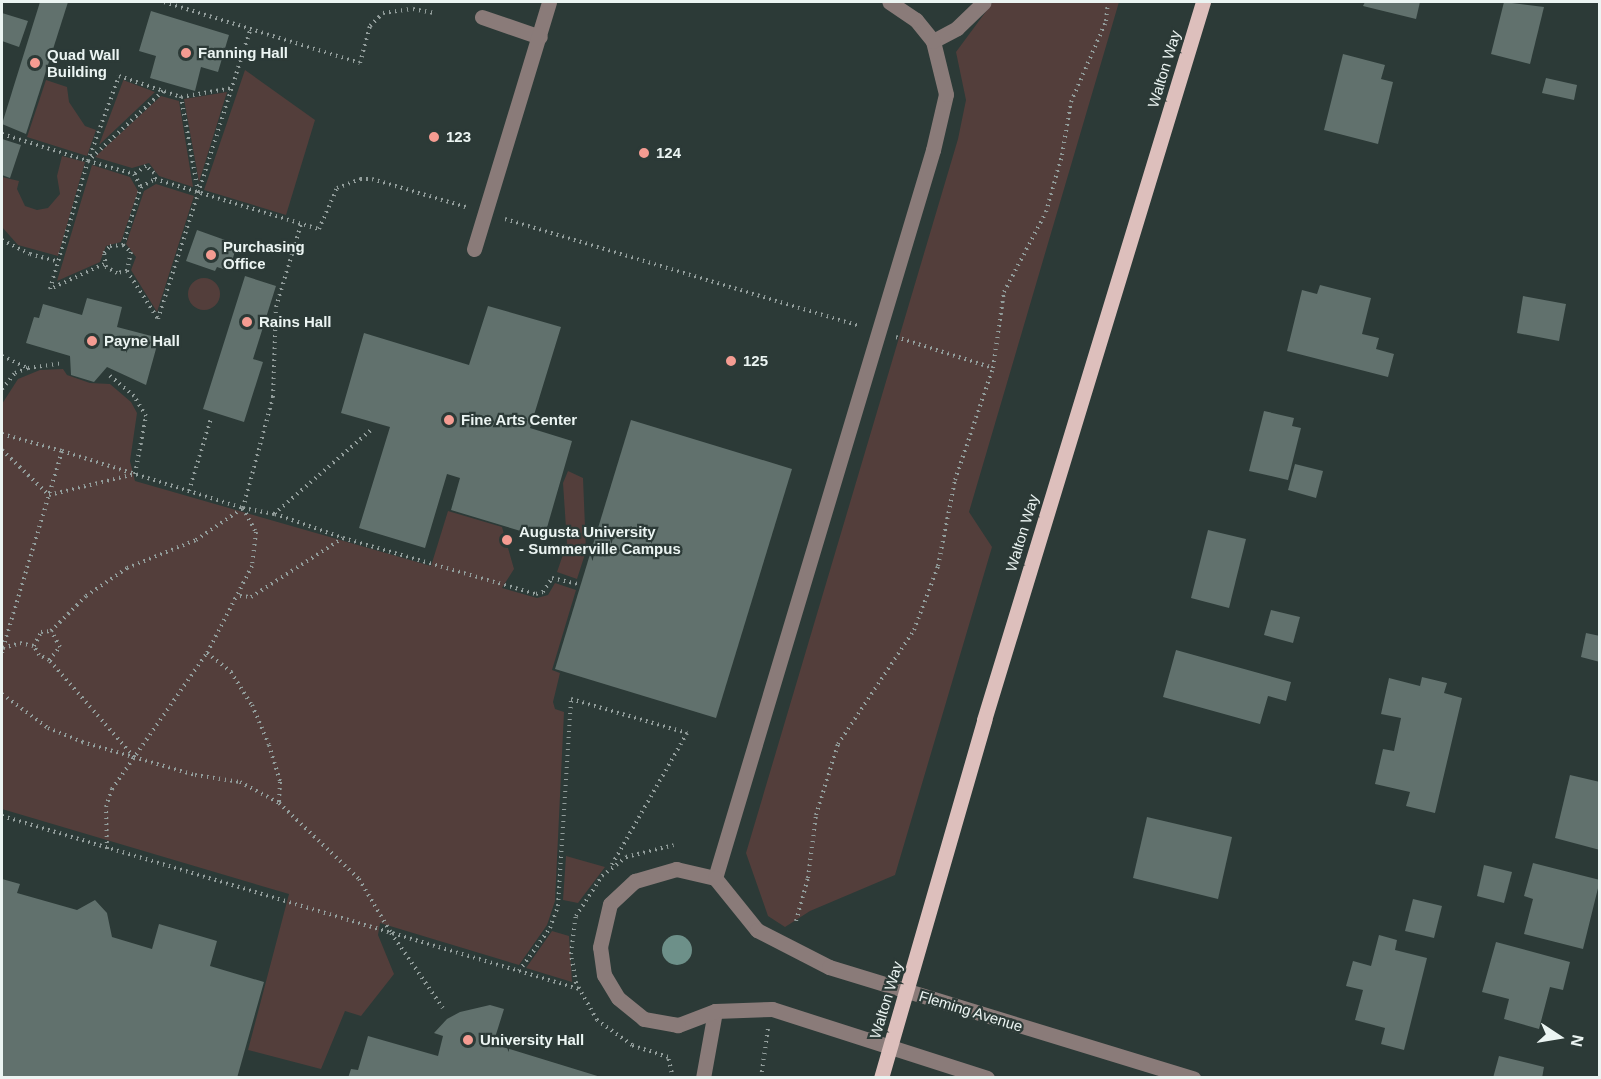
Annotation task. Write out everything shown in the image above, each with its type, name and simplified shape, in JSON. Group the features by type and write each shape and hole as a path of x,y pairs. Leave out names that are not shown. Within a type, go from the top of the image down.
{"main road":[{"name":"Walton Way","path":"881,1077 908,992 984,720 1203,2"}],"street":[{"path":"474,249 549,2"},
{"path":"889,2 916,20 933,41 946,94 933,150 715,878 676,869 635,881 610,904 600,947 604,975 618,998 644,1019 678,1025 715,1011 772,1009 890,1049 987,1077"},
{"path":"933,41 957,28 984,2"},
{"path":"482,17 540,37"},
{"name":"Fleming Avenue","path":"715,878 757,930 783,947 830,967 1185,1076"},
{"path":"703,1077 715,1011"}],"path":[{"path":"164,2 360,63 370,26 383,13 413,9 433,13"},
{"path":"796,921 808,878 816,815 838,744 914,630 939,566 955,480 993,368 1004,292 1046,212 1062,155 1071,102 1106,21 1108,2"},
{"path":"127,271 158,320 251,28"},
{"path":"104,264 50,290 88,161 119,76 181,97 233,88"},
{"path":"88,161 163,91"},
{"path":"181,97 198,193"},
{"path":"2,134 134,174 141,187"},
{"path":"134,174 146,166 154,173 155,179"},
{"path":"123,245 141,187 155,179 319,229 337,188 360,179 372,179 863,328"},
{"path":"34,646 41,632 51,631 86,596 127,568 196,540 243,508 273,397 276,307 301,224"},
{"path":"2,240 30,254 59,261"},
{"path":"115,244 123,245 132,257 127,271 109,271 104,264 106,249 115,244"},
{"path":"896,337 993,368"},
{"path":"2,356 23,362 28,368"},
{"path":"2,389 15,373 28,368 63,363"},
{"path":"109,375 134,396 146,416 135,474"},
{"path":"189,491 211,418"},
{"path":"274,514 372,429"},
{"path":"2,434 536,594 543,592 552,578 577,584"},
{"path":"2,450 49,495"},
{"path":"2,648 62,452"},
{"path":"49,495 135,474"},
{"path":"107,849 106,807 112,789 207,653 240,596 252,566 256,532 243,508"},
{"path":"240,596 250,597 343,538"},
{"path":"48,660 60,647 59,640 51,631"},
{"path":"2,648 20,643 34,646 39,655 48,660 134,757"},
{"path":"207,653 231,672 252,705 280,782 279,803"},
{"path":"2,694 48,728 82,742 195,775 240,783 279,803 359,879 391,933 443,1008"},
{"path":"519,971 550,928 558,906 572,699 687,733 610,868"},
{"path":"2,816 579,989"},
{"path":"761,1077 768,1028"}],"shaded area":[{"path":"993,2 1119,2 969,512 992,547 895,875 810,911 785,927 768,916 746,853 958,139 966,100 956,52"},
{"path":"245,70 315,120 286,215 204,190"},
{"path":"46,80 67,87 69,102 85,126 96,130 87,156 27,137"},
{"path":"123,81 155,92 99,145"},
{"path":"227,92 199,182 184,99"},
{"path":"161,96 179,101 193,187 159,176 149,163 132,168 95,157"},
{"path":"62,156 85,162 58,256 18,245 2,227 2,177 19,181 17,189 25,206 37,210 48,208 60,194 57,176"},
{"path":"92,165 130,177 138,191 121,242 106,246 100,262 57,281"},
{"path":"156,184 194,196 157,312 131,270 136,257 126,244 144,191"},
{"path":"204,278 215,283 220,294 215,305 204,310 193,305 188,294 193,283"},
{"path":"63,369 67,375 90,383 110,384 131,402 137,413 130,461 135,481 431,566 448,511 502,527 514,569 502,588 537,598 548,595 555,583 576,590 552,670 560,673 553,702 555,709 564,712 555,901 547,925 519,965 380,923 378,935 394,974 361,1016 345,1011 321,1069 248,1050 289,894 2,809 2,404 18,379 40,370"},
{"path":"568,471 583,478 586,551 577,579 557,572 567,543 563,483"},
{"path":"566,856 605,867 578,903 563,900"},
{"path":"552,931 569,936 572,982 526,968"},
{"path":"677,935 688,939 692,950 688,961 677,965 666,961 662,950 666,939"}],"building":[{"name":"Quad Wall Building","path":"40,2 68,2 26,134 2,124"},
{"path":"1365,2 1420,2 1416,19 1363,6"},
{"path":"1504,2 1544,7 1530,64 1491,54"},
{"name":"Fanning Hall","path":"151,11 229,35 218,72 201,67 195,91 150,78 156,56 139,51"},
{"path":"2,13 28,21 19,47 2,41"},
{"path":"1343,54 1385,65 1381,79 1393,82 1378,144 1324,130"},
{"path":"1546,78 1577,85 1574,100 1542,93"},
{"path":"2,139 21,145 10,178 2,175"},
{"name":"Purchasing Office","path":"197,230 225,240 224,244 236,248 229,271 217,267 215,271 186,261"},
{"name":"Rains Hall","path":"245,276 276,286 253,359 263,362 244,422 203,409"},
{"path":"1320,285 1371,298 1362,334 1379,338 1376,349 1394,354 1388,377 1287,351 1302,290 1317,294"},
{"path":"1523,296 1566,304 1559,341 1517,333"},
{"name":"Payne Hall","path":"87,298 122,307 117,327 159,338 146,385 107,367 94,382 71,375 70,356 26,343 34,317 39,318 43,304 82,315"},
{"name":"Fine Arts Center","path":"488,306 561,327 530,428 572,441 544,538 451,510 460,478 447,474 425,548 359,528 390,427 341,413 364,333 469,365"},
{"path":"1264,411 1294,418 1292,426 1301,428 1288,480 1249,471"},
{"path":"631,420 792,469 716,718 555,669"},
{"path":"1295,464 1323,471 1316,498 1288,490"},
{"path":"1208,530 1246,539 1229,608 1191,598"},
{"path":"1271,610 1300,617 1293,643 1264,635"},
{"path":"1586,633 1600,636 1600,662 1581,657"},
{"path":"1176,650 1291,682 1286,701 1268,696 1260,724 1163,697"},
{"path":"1422,677 1447,683 1444,693 1462,698 1435,813 1406,806 1410,792 1375,784 1383,749 1394,751 1401,718 1381,714 1389,678 1420,686"},
{"path":"1570,775 1600,782 1600,850 1555,838"},
{"path":"1147,817 1232,837 1218,899 1133,878"},
{"path":"1533,863 1600,880 1583,949 1524,934 1533,899 1524,896"},
{"path":"1484,865 1512,872 1504,903 1477,896"},
{"path":"2,879 20,884 17,893 77,910 95,900 107,913 112,937 152,949 159,924 217,941 210,966 264,982 237,1078 2,1078"},
{"path":"1413,899 1442,906 1434,938 1405,931"},
{"path":"1379,935 1397,940 1395,950 1427,958 1404,1050 1381,1044 1385,1028 1355,1020 1363,990 1346,986 1353,961 1371,966"},
{"path":"1496,942 1570,962 1563,990 1550,987 1539,1029 1504,1019 1509,999 1482,992"},
{"name":"University Hall","path":"490,1005 504,1009 493,1044 604,1078 348,1078 351,1069 358,1070 368,1036 438,1056 443,1036 434,1033 447,1019 460,1012"},
{"path":"1499,1056 1544,1067 1542,1078 1493,1078"}],"place":[{"name":"Fanning Hall","path":"186,53"},
{"name":"Quad Wall Building","path":"35,63"},
{"name":"123","path":"434,137"},
{"name":"124","path":"644,153"},
{"name":"Purchasing Office","path":"211,255"},
{"name":"Rains Hall","path":"247,322"},
{"name":"Payne Hall","path":"92,341"},
{"name":"125","path":"731,361"},
{"name":"Fine Arts Center","path":"449,420"},
{"name":"Augusta University - Summerville Campus","path":"507,540"},
{"name":"University Hall","path":"468,1040"}]}
